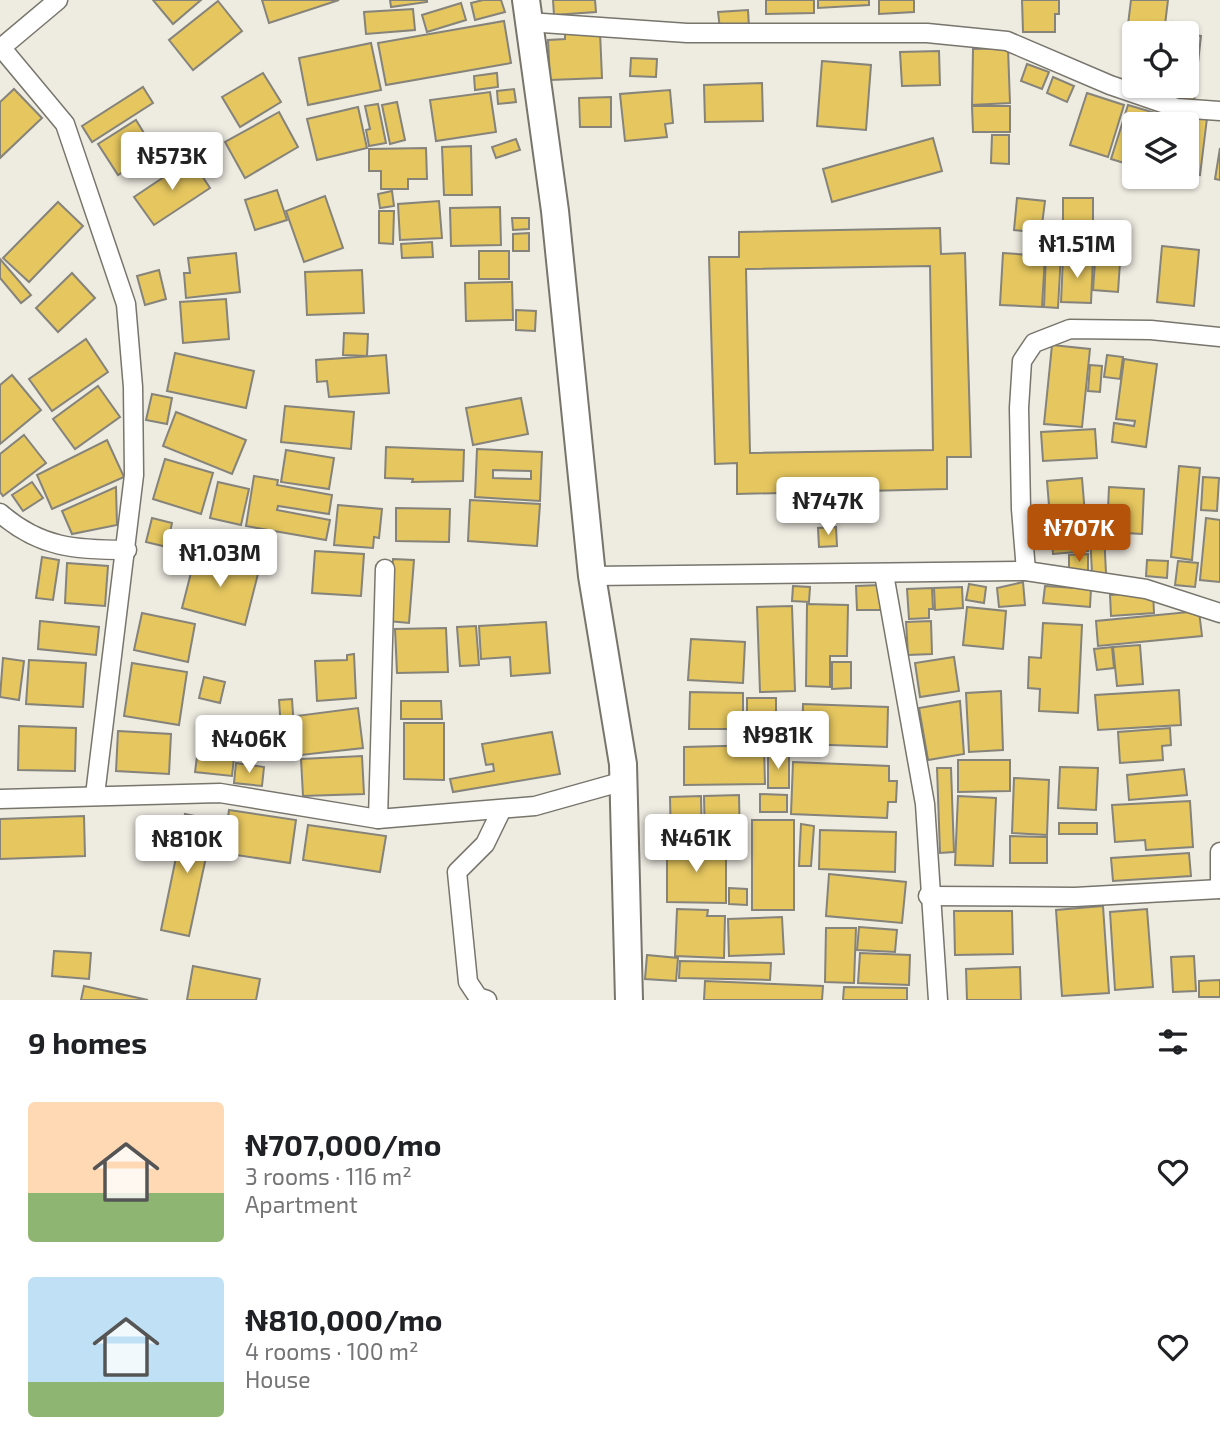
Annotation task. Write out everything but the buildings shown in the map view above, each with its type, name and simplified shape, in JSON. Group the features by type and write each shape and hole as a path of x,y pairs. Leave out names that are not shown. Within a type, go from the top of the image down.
{"main road":[{"path":"527,11 555,211 592,576 624,781 629,1000"}],"street":[{"path":"58,0 1,47 65,124 126,304 133,387 134,475 127,550 95,795"},
{"path":"527,11 687,33 927,33 1007,41 1110,85 1177,108 1220,111"},
{"path":"1026,570 1021,509 1019,408 1022,362 1034,343 1070,329 1151,330 1220,337"},
{"path":"0,513 39,540 79,550 127,550"},
{"path":"378,818 385,569"},
{"path":"592,576 1026,570 1146,589 1220,613"},
{"path":"884,574 925,804 928,896 938,1000"},
{"path":"0,799 220,793 378,818 501,811 535,806 624,781"},
{"path":"487,1000 478,997 468,982 457,872 485,844 501,811"},
{"path":"928,896 1075,897 1220,889 1220,852"}]}
